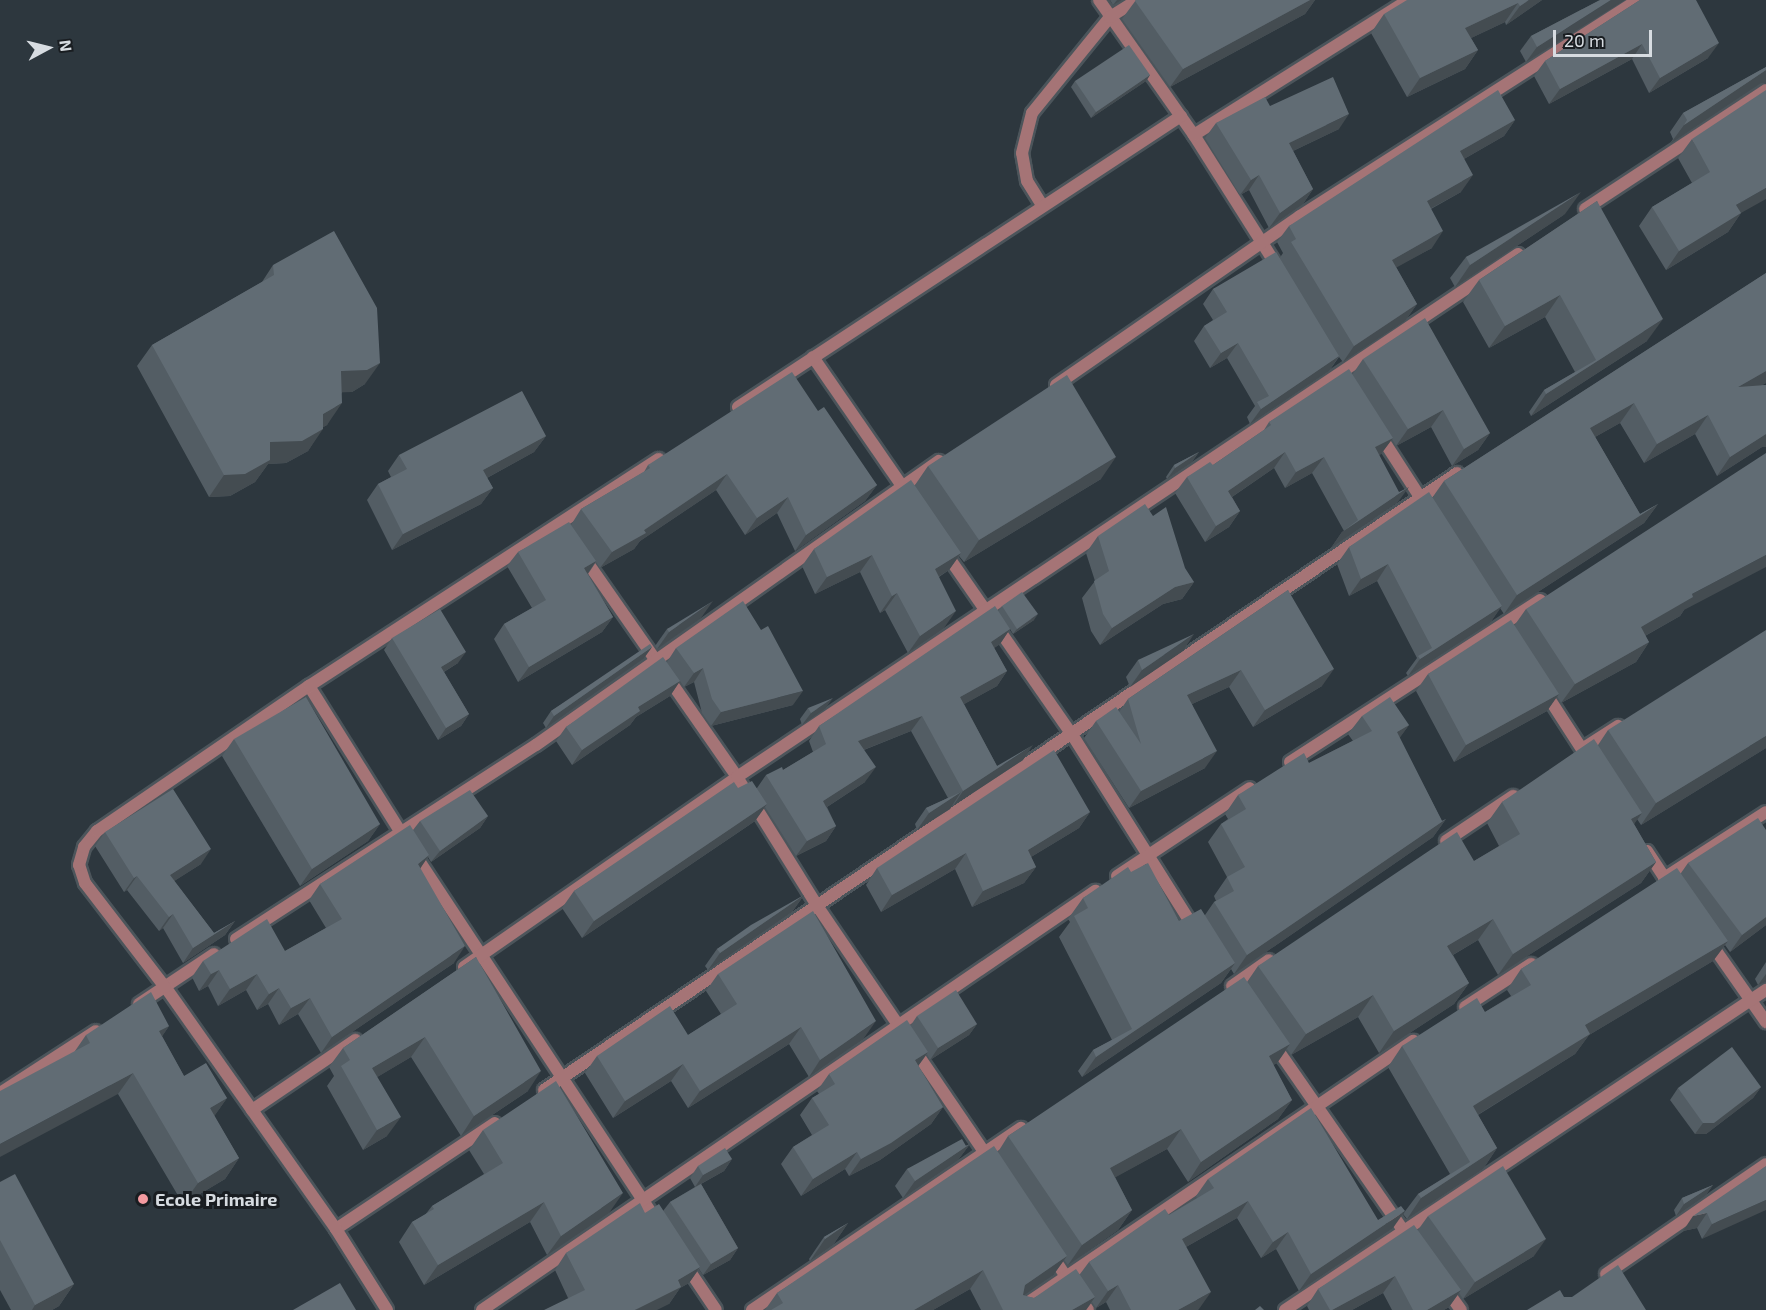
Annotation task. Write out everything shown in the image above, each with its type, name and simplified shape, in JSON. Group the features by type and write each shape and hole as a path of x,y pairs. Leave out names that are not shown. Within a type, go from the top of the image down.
{"street":[{"path":"1099,0 1194,135 1285,279"},
{"path":"1042,205 1027,181 1022,153 1032,112 1110,17 1137,0"},
{"path":"1194,135 1408,0"},
{"path":"1046,392 1300,216 1638,0"},
{"path":"1577,214 1766,90"},
{"path":"726,415 1042,205 1181,116"},
{"path":"452,975 737,777 1528,247"},
{"path":"813,357 914,505"},
{"path":"1370,420 1432,517"},
{"path":"387,1310 336,1229 252,1110 165,987 85,883 79,865 84,847 97,831 309,686 567,535 668,454"},
{"path":"126,1012 399,830 536,745 902,485 950,454"},
{"path":"532,1098 1073,736 1470,465"},
{"path":"567,535 737,777 818,907 997,1172"},
{"path":"940,543 1073,736 1206,945"},
{"path":"482,1310 1147,855 1550,594"},
{"path":"1532,673 1577,752 1595,769"},
{"path":"309,686 399,830 561,1079 663,1230"},
{"path":"1577,752 1631,718"},
{"path":"1436,848 1524,788"},
{"path":"1660,881 1766,812"},
{"path":"1639,838 1660,881 1678,897"},
{"path":"1704,934 1766,1023"},
{"path":"1229,987 1281,953"},
{"path":"1455,1014 1545,956"},
{"path":"1285,1310 1402,1229 1766,990"},
{"path":"0,1093 106,1024"},
{"path":"1264,1031 1422,1256"},
{"path":"252,1110 366,1033"},
{"path":"1017,1310 1315,1104 1425,1033"},
{"path":"336,1229 503,1118"},
{"path":"752,1310 1034,1119"},
{"path":"1592,1284 1766,1164"},
{"path":"1041,1238 1089,1310"},
{"path":"676,1250 716,1310"},
{"path":"1435,1274 1461,1310"}],"building":[{"path":"1136,0 1310,0 1183,69"},
{"path":"1407,0 1529,0 1520,6 1518,3 1465,28 1478,50 1420,78 1384,14"},
{"path":"1600,0 1611,0 1537,47 1531,36"},
{"path":"1640,0 1696,0 1719,43 1660,78 1642,44 1560,89 1545,61"},
{"path":"1129,45 1150,75 1096,112 1075,81"},
{"path":"1766,67 1766,70 1684,125 1687,120 1683,113"},
{"path":"1333,77 1349,114 1289,143 1313,189 1280,213 1259,175 1251,180 1216,123 1265,97 1270,106"},
{"path":"1498,90 1515,120 1460,151 1473,175 1427,201 1443,231 1392,260 1417,304 1354,346 1291,242 1296,239 1289,226"},
{"path":"1766,90 1766,188 1736,205 1741,213 1679,251 1652,207 1710,172 1692,139"},
{"path":"1581,192 1470,265 1466,257"},
{"path":"1597,201 1663,319 1546,394 1544,390 1596,360 1560,295 1505,326 1479,280"},
{"path":"334,231 377,308 380,363 367,370 341,371 342,403 323,414 323,429 302,441 270,442 270,460 245,474 224,475 152,345 274,275 273,265"},
{"path":"1276,252 1339,356 1261,409 1257,402 1269,396 1238,343 1221,353 1204,326 1227,312 1213,289"},
{"path":"1766,273 1766,371 1738,387 1766,385 1766,434 1730,457 1708,415 1657,444 1634,403 1590,428 1640,514 1658,504 1517,595 1444,481"},
{"path":"1425,318 1490,433 1464,449 1443,410 1408,429 1363,359"},
{"path":"1349,369 1393,438 1375,447 1399,492 1409,487 1342,532 1358,520 1324,457 1296,472 1285,452 1228,491 1240,511 1216,526 1187,477 1210,462 1213,465 1271,425 1269,422"},
{"path":"792,372 818,411 824,407 877,485 806,535 788,497 757,518 727,474 644,530 646,533 612,552 581,509 650,468 648,465"},
{"path":"1067,375 1116,457 979,540 928,466"},
{"path":"522,391 546,436 483,470 493,488 403,534 378,484 407,469 399,455"},
{"path":"1199,452 1175,468 1174,465"},
{"path":"1766,453 1766,555 1692,594 1693,597 1641,627 1649,642 1575,684 1526,609"},
{"path":"911,480 961,553 935,569 956,611 920,636 897,593 892,596 872,555 827,577 814,549"},
{"path":"1429,492 1502,606 1420,659 1418,656 1432,648 1388,564 1361,579 1349,547"},
{"path":"1145,504 1153,516 1166,507 1185,568 1194,582 1175,587 1112,628 1103,614 1094,581 1109,571 1098,536"},
{"path":"569,522 596,561 584,568 613,617 529,667 504,624 546,600 518,552"},
{"path":"1288,590 1334,669 1265,710 1241,670 1187,695 1217,751 1141,791 1096,721 1116,707 1141,744 1128,699"},
{"path":"1022,592 1038,614 1017,629 1002,606"},
{"path":"713,601 669,632 667,629"},
{"path":"743,601 761,630 768,626 803,691 721,712 712,699 703,668 694,673 676,648"},
{"path":"995,606 1010,629 991,642 1007,671 960,697 997,766 1033,745 963,791 922,716 858,741 876,767 823,801 836,826 807,841 766,775 782,767 783,770 826,744 819,726"},
{"path":"440,609 466,652 441,667 469,714 446,728 392,638"},
{"path":"1511,620 1559,694 1466,745 1428,674"},
{"path":"1766,630 1766,736 1656,803 1608,730"},
{"path":"1194,634 1142,670 1138,660"},
{"path":"650,644 652,647 554,716 551,711"},
{"path":"663,657 680,681 638,707 640,711 582,750 566,727"},
{"path":"306,697 380,824 312,869 234,739"},
{"path":"1390,697 1409,725 1397,732 1442,821 1446,819 1247,955 1214,902 1234,891 1227,877 1245,867 1221,824 1246,809 1238,795 1304,753 1309,763 1372,731 1362,716"},
{"path":"833,698 811,713 808,708"},
{"path":"1594,739 1642,813 1631,819 1656,862 1513,954 1493,919 1447,946 1469,983 1394,1031 1373,995 1306,1034 1258,966 1457,832 1474,861 1520,834 1502,802"},
{"path":"1054,750 1090,812 1028,850 1036,867 983,891 966,853 892,895 877,868"},
{"path":"752,781 767,804 594,921 574,891 734,782 738,788"},
{"path":"173,789 211,849 170,875 214,933 235,921 193,948 173,914 169,917 137,876 134,878 105,832"},
{"path":"470,790 488,816 440,851 420,821"},
{"path":"961,792 929,813 926,808"},
{"path":"1758,818 1766,830 1766,917 1742,935 1688,863"},
{"path":"410,825 429,855 418,864 465,946 332,1037 310,998 291,1008 279,988 269,994 257,974 230,989 219,970 211,974 203,961 267,919 285,951 342,919 320,884"},
{"path":"1148,863 1179,921 1201,909 1235,963 1096,1057 1093,1050 1132,1029 1074,916 1088,908 1083,898 1128,867 1131,872"},
{"path":"1677,868 1728,941 1585,1025 1590,1034 1473,1106 1497,1148 1421,1198 1418,1194 1470,1162 1402,1046 1477,998 1485,1012 1531,985 1521,969"},
{"path":"804,895 720,953 717,949 751,925"},
{"path":"813,911 876,1021 820,1060 801,1027 700,1091 683,1064 625,1101 597,1056 670,1006 688,1035 737,1004 718,974"},
{"path":"476,957 541,1071 474,1116 425,1037 372,1068 401,1117 377,1130 341,1066 350,1060 343,1048"},
{"path":"1244,977 1290,1044 1269,1056 1292,1100 1201,1162 1181,1129 1110,1168 1132,1210 1082,1245 1008,1136"},
{"path":"956,990 977,1024 938,1048 917,1016"},
{"path":"151,992 169,1026 159,1031 184,1076 206,1063 227,1098 210,1108 239,1158 198,1183 133,1073 0,1144 0,1091 90,1043 86,1035"},
{"path":"907,1020 928,1052 915,1060 943,1107 891,1143 861,1159 857,1152 813,1179 793,1147 829,1125 812,1098 835,1084 829,1074"},
{"path":"1732,1047 1761,1087 1714,1123 1703,1123 1678,1088"},
{"path":"556,1081 623,1193 561,1236 544,1202 438,1265 412,1222 434,1209 432,1206 503,1163 483,1130"},
{"path":"1311,1108 1378,1220 1401,1206 1405,1211 1311,1274 1288,1232 1273,1242 1248,1201 1182,1239 1211,1292 1178,1310 1131,1310 1118,1285 1108,1291 1089,1262 1165,1209 1169,1215 1214,1188 1208,1179"},
{"path":"962,1139 966,1146 970,1144 915,1181 907,1169"},
{"path":"994,1146 1067,1256 1025,1285 1023,1295 1034,1298 1076,1269 1095,1297 1072,1310 1003,1310 983,1270 914,1310 771,1310 783,1303 777,1293"},
{"path":"725,1148 732,1159 703,1175 698,1166"},
{"path":"1503,1166 1546,1239 1475,1282 1428,1216"},
{"path":"1766,1166 1766,1200 1712,1224 1707,1213 1693,1216"},
{"path":"15,1174 74,1284 35,1305 0,1240 0,1182"},
{"path":"701,1184 738,1248 711,1264 670,1202"},
{"path":"1713,1185 1684,1204 1682,1198"},
{"path":"640,1203 645,1213 659,1204 700,1267 678,1280 681,1287 635,1310 544,1310 585,1290 566,1253"},
{"path":"848,1223 825,1239 824,1237"},
{"path":"1414,1225 1461,1290 1427,1310 1413,1310 1395,1276 1330,1310 1318,1289"},
{"path":"1618,1265 1646,1310 1527,1310 1560,1290 1564,1297 1572,1297"},
{"path":"340,1283 356,1310 293,1310"}],"place":[{"name":"Ecole Primaire","path":"143,1199"}]}
